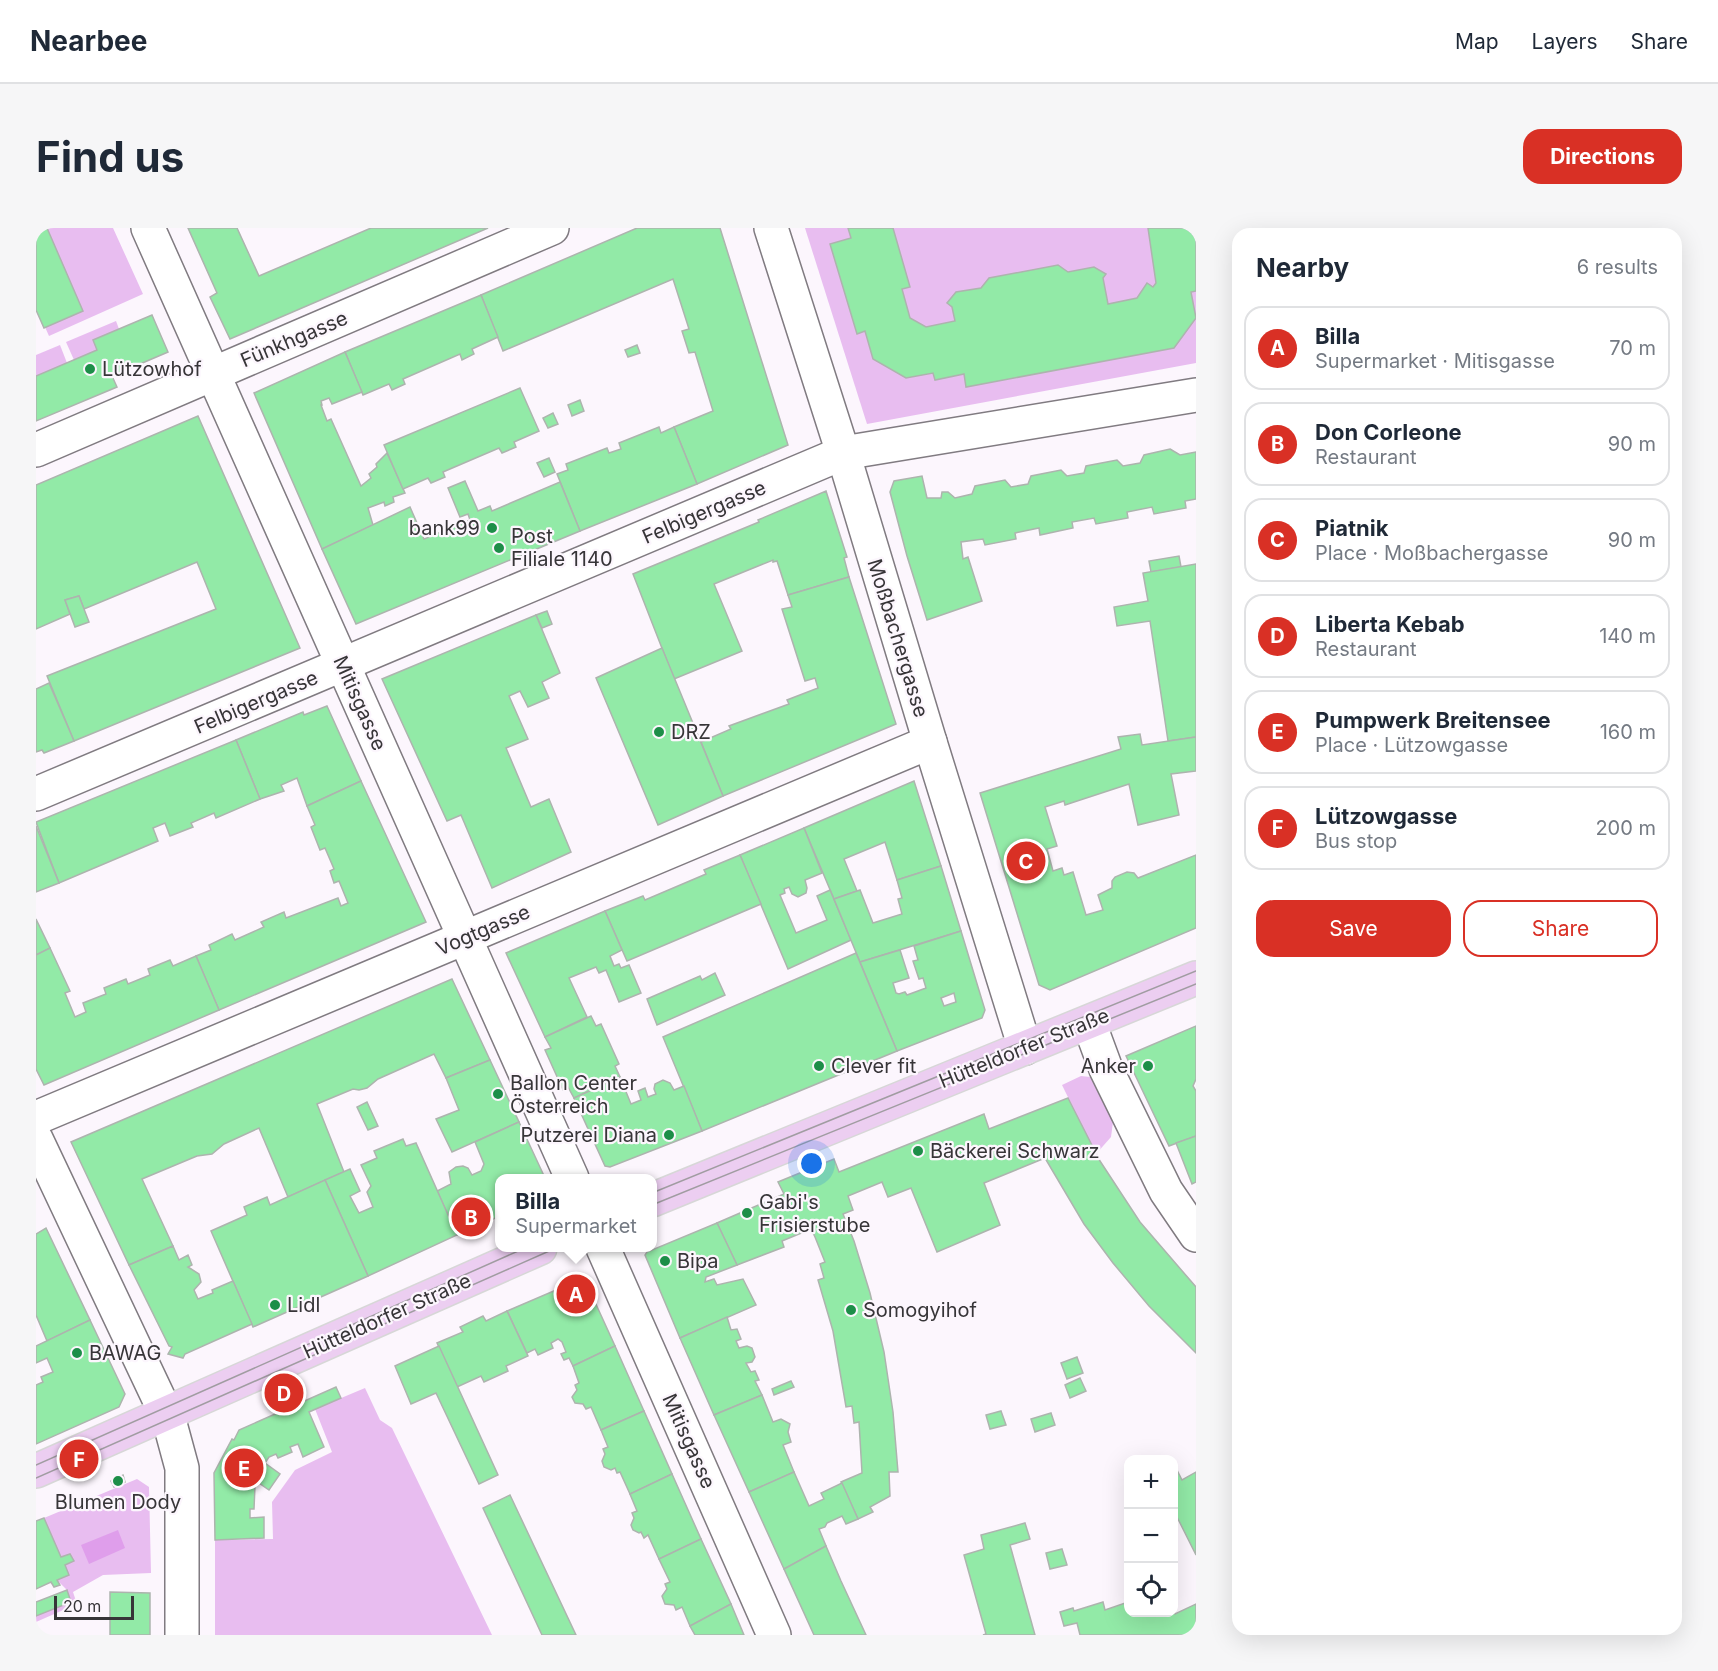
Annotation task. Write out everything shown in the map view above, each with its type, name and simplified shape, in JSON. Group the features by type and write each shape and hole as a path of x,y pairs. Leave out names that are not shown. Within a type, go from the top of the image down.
{"main road":[{"name":"Hütteldorfer Straße","path":"657,1198 1196,978"},
{"name":"Hütteldorfer Straße","path":"36,1471 531,1252"}],"street":[{"name":"Mitisgasse","path":"148,228 466,936 570,1174"},
{"name":"Fünkhgasse","path":"36,450 552,228"},
{"name":"Moßbachergasse","path":"771,228 843,453 1025,1048"},
{"name":"Felbigergasse","path":"36,794 843,453 1196,395"},
{"name":"Vogtgasse","path":"36,1118 930,742"},
{"path":"1089,1023 1106,1069 1166,1191 1196,1235"},
{"path":"36,1139 167,1414 182,1468 182,1635"},
{"name":"Mitisgasse","path":"605,1252 774,1635"}],"shaded area":[{"path":"47,228 113,228 143,294 49,336 45,327 82,311"},
{"path":"805,228 1196,228 1196,363 867,424"},
{"path":"116,321 119,329 93,340 97,350 74,360 66,342"},
{"path":"60,345 67,363 36,376 36,355"},
{"path":"1081,1076 1090,1077 1113,1122 1111,1137 1096,1154 1062,1085"},
{"path":"365,1388 380,1420 392,1428 492,1635 215,1635 215,1540 273,1539 272,1502 295,1470 332,1452 315,1409"},
{"path":"137,1479 149,1487 151,1573 103,1575 73,1592 77,1604 36,1622 36,1616 71,1602 67,1590 57,1580 68,1575 65,1565 74,1560 70,1554 61,1557 44,1518"},
{"path":"118,1530 125,1548 89,1564 81,1545"}],"building":[{"name":"Lützowhof","path":"36,228 47,228 83,311 44,328 36,310"},
{"path":"188,228 237,228 259,276 371,228 488,228 230,339 210,297 217,293"},
{"path":"637,228 720,228 788,445 697,484 674,427 713,411 695,352 689,353 682,331 689,329 673,279 503,351 481,295"},
{"path":"848,228 893,228 910,287 902,289 910,318 926,327 955,321 952,307 947,303 956,292 981,288 989,278 1058,265 1068,272 1094,267 1106,274 1103,278 1108,304 1137,298 1147,283 1153,287 1156,283 1148,228 1196,228 1196,291 1191,292 1196,318 1174,348 966,387 964,374 935,380 933,373 906,378 873,359 865,331 857,334 830,244 851,238"},
{"path":"481,295 498,337 472,349 474,354 462,360 460,354 403,379 405,384 392,390 389,384 363,395 345,352"},
{"name":"Lützowhof","path":"152,315 168,352 112,376 117,387 36,421 36,376 97,350 93,340"},
{"path":"637,345 640,353 628,357 625,350"},
{"path":"345,352 362,392 332,404 329,398 321,401 327,421 331,419 361,486 371,478 369,474 387,453 405,493 393,497 394,502 385,506 384,502 368,508 373,525 322,549 254,393"},
{"path":"520,388 539,431 514,442 516,447 502,453 499,448 443,472 445,477 431,483 428,478 403,489 384,445"},
{"path":"580,400 584,411 572,416 568,405"},
{"path":"553,413 558,424 548,428 543,418"},
{"path":"198,416 300,648 74,741 47,676 216,609 197,562 84,609 79,596 65,600 70,614 36,629 36,485"},
{"path":"659,427 661,433 674,427 697,484 580,531 557,474 568,470 566,464 607,448 609,453 621,449 619,443"},
{"path":"1170,449 1180,455 1196,452 1196,499 1185,501 1186,508 1154,514 1152,507 1127,512 1128,518 1096,524 1094,518 1072,522 1073,528 1040,535 1039,528 1015,533 1016,539 985,545 983,539 961,542 963,559 968,557 982,601 927,620 890,492 894,481 922,476 927,498 941,498 942,492 948,492 955,498 972,494 975,486 1005,480 1011,487 1028,484 1031,476 1061,470 1067,476 1084,473 1086,466 1117,460 1123,466 1140,463 1144,455"},
{"path":"549,458 555,472 544,477 537,463"},
{"path":"465,481 478,511 490,506 492,511 560,482 580,531 356,624 322,549 410,507 424,539 470,520 468,514 460,517 448,488"},
{"path":"826,491 847,557 844,558 849,577 788,595 777,561 773,562 773,560 714,584 742,651 674,679 633,574 759,522 758,520"},
{"path":"1179,556 1181,567 1151,572 1149,561"},
{"path":"1196,564 1196,737 1168,741 1150,621 1117,626 1114,607 1148,601 1143,573"},
{"path":"849,577 896,724 723,796 701,742 731,729 729,726 789,704 787,700 818,688 815,678 805,681 782,609 792,607 788,595"},
{"path":"79,596 89,622 75,627 65,600"},
{"path":"547,611 552,624 542,628 536,615"},
{"path":"536,615 560,673 542,682 549,698 528,707 520,691 509,696 528,739 506,748 531,807 549,799 571,852 492,888 461,815 447,821 382,679"},
{"path":"662,648 723,796 658,825 596,678"},
{"path":"49,683 74,741 44,753 42,750 36,752 36,689"},
{"path":"327,706 361,781 307,806 297,778 281,785 284,791 260,799 236,740 303,712 304,715"},
{"path":"1140,734 1142,745 1196,737 1196,771 1171,774 1179,815 1138,825 1129,784 1065,805 1064,801 1045,807 1057,846 1047,849 1053,871 1062,868 1064,875 1073,872 1086,915 1103,910 1098,895 1112,888 1112,881 1115,877 1127,872 1134,873 1138,878 1196,855 1196,928 1050,990 1039,985 980,793 1121,749 1118,737"},
{"path":"236,740 260,799 216,818 214,813 191,823 193,827 170,836 165,823 153,828 158,841 59,883 36,822"},
{"path":"361,781 426,922 219,1010 196,956 211,950 209,945 232,934 235,940 264,927 261,922 284,912 286,918 338,898 341,906 348,903 339,881 334,883 330,871 334,869 325,848 320,850 311,827 315,825 307,806"},
{"path":"914,781 941,866 897,880 885,842 844,859 857,891 834,899 804,828"},
{"path":"36,826 59,883 36,892"},
{"path":"804,828 822,873 805,880 806,893 798,897 792,894 789,887 784,889 785,893 780,895 796,933 827,920 817,896 830,890 851,940 788,969 740,855"},
{"path":"740,855 761,904 627,961 605,911 643,896 645,900 706,874 704,870"},
{"path":"941,866 961,931 860,962 834,899 860,890 873,923 902,914 898,899 902,898 897,880"},
{"path":"605,911 622,950 610,956 614,966 619,964 621,968 629,965 641,993 619,1002 606,970 599,973 596,967 569,978 587,1017 545,1037 506,953"},
{"path":"36,919 50,948 36,955"},
{"path":"961,931 985,1010 982,1018 897,1051 860,962 900,950 909,978 893,983 896,993 905,992 907,995 926,988 923,978 919,979 913,961 918,960 914,946","holes":["954,993 956,1002 944,1006 941,998"]},
{"path":"50,948 70,991 65,993 75,1017 86,1012 83,1003 106,994 104,988 126,979 128,984 150,975 148,969 170,960 173,966 196,956 219,1010 44,1085 36,1069 36,955"},
{"path":"856,953 897,1051 702,1131 663,1037"},
{"path":"715,973 725,995 657,1025 647,999 700,976 702,980"},
{"path":"452,979 490,1060 446,1078 434,1054 378,1079 367,1088 353,1089 317,1104 344,1172 288,1197 259,1128 224,1144 212,1154 197,1156 142,1179 173,1246 129,1265 71,1142"},
{"path":"591,1016 596,1026 601,1024 619,1064 615,1066 620,1077 574,1098 568,1087 563,1090 545,1050 551,1048 545,1037"},
{"path":"1196,1026 1196,1079 1193,1086 1196,1091 1196,1136 1169,1146 1126,1056"},
{"path":"490,1060 519,1122 452,1152 436,1119 459,1110 446,1078"},
{"path":"620,1077 631,1104 641,1100 638,1091 645,1088 648,1097 656,1094 655,1084 663,1080 670,1083 674,1090 684,1086 702,1131 610,1167 605,1166 574,1098"},
{"name":"Somogyihof","path":"1068,1098 1100,1161 1140,1222 1196,1287 1196,1353 1149,1306 1113,1263 1084,1224 1045,1158 984,1183 1000,1225 937,1252 911,1188 888,1197 882,1182 848,1196 853,1210 843,1214 870,1293 884,1352 893,1412 898,1472 889,1472 890,1496 870,1507 873,1512 858,1519 841,1482 862,1473 859,1422 854,1423 852,1406 846,1407 833,1331 818,1280 824,1278 820,1264 825,1262 815,1237 811,1229 782,1241 784,1247 737,1265 717,1223 784,1194 778,1182 834,1159 839,1172 984,1114 989,1129"},
{"path":"367,1102 378,1126 368,1130 357,1107"},
{"path":"519,1122 543,1174 495,1174 495,1218 457,1235 437,1191 451,1184 449,1172 456,1167 468,1168 472,1175 481,1171 484,1164 475,1142"},
{"path":"1196,1136 1196,1182 1192,1184 1176,1143"},
{"path":"403,1139 406,1146 416,1143 457,1235 368,1276 325,1180 350,1169 360,1191 350,1196 359,1213 373,1207 367,1192 371,1186 361,1165 377,1158 374,1151"},
{"path":"325,1180 368,1276 253,1327 211,1231 247,1215 244,1207 267,1197 270,1205"},
{"path":"717,1223 737,1265 706,1277 705,1282 714,1279 717,1285 743,1279 756,1305 680,1338 645,1255 647,1252 657,1252 657,1248"},
{"path":"46,1228 90,1320 47,1341 36,1315 36,1234"},
{"path":"173,1246 179,1260 188,1255 192,1265 188,1267 199,1274 201,1282 194,1290 198,1299 233,1281 252,1324 185,1354 183,1358 168,1354 172,1347 169,1346 129,1265"},
{"path":"584,1278 615,1346 573,1366 569,1358 564,1360 561,1354 566,1352 562,1342 558,1339 551,1343 553,1348 538,1355 535,1349 527,1353 507,1311"},
{"path":"507,1311 528,1356 506,1366 508,1371 484,1382 481,1376 457,1387 437,1343 463,1332 460,1327 483,1316 486,1321"},
{"path":"727,1317 731,1330 737,1329 741,1339 736,1341 739,1348 747,1346 752,1348 755,1357 752,1362 746,1363 751,1372 755,1371 759,1380 755,1381 762,1395 714,1415 680,1338"},
{"path":"90,1320 125,1394 119,1407 36,1444 36,1385 43,1382 41,1377 53,1372 47,1358 36,1363 36,1346"},
{"path":"439,1346 498,1475 479,1484 436,1393 411,1404 395,1366"},
{"path":"615,1346 644,1411 601,1430 591,1407 586,1409 583,1404 575,1403 572,1397 577,1390 575,1385 579,1383 573,1366"},
{"path":"1077,1357 1083,1373 1067,1379 1061,1363"},
{"path":"1080,1378 1086,1391 1070,1398 1065,1385"},
{"path":"791,1381 794,1387 774,1395 772,1389"},
{"path":"288,1387 292,1395 279,1400 276,1392"},
{"path":"336,1387 341,1398 309,1412 324,1447 303,1457 298,1444 290,1447 292,1452 278,1458 276,1454 269,1457 265,1463 280,1474 269,1490 253,1479 250,1483 255,1486 254,1509 250,1509 250,1518 264,1517 264,1538 215,1540 214,1473 239,1430"},
{"path":"762,1395 773,1422 781,1419 790,1424 788,1432 791,1442 783,1445 794,1472 749,1492 714,1415"},
{"path":"644,1411 672,1474 630,1494 620,1472 617,1473 615,1468 611,1470 604,1467 603,1449 608,1447 601,1430"},
{"path":"1001,1411 1006,1425 990,1429 986,1415"},
{"path":"1051,1413 1055,1425 1035,1432 1031,1419"},
{"path":"794,1472 809,1506 824,1499 821,1493 842,1483 858,1519 846,1524 842,1516 827,1523 825,1527 819,1529 826,1546 784,1569 749,1492"},
{"path":"1178,1472 1182,1480 1196,1472 1196,1555 1178,1519"},
{"path":"672,1474 701,1539 659,1559 648,1535 644,1538 641,1532 633,1530 632,1513 637,1511 630,1494"},
{"name":"Blumen Dody","path":"123,1475 125,1482 114,1487 111,1481"},
{"path":"510,1495 576,1635 542,1635 483,1508"},
{"path":"44,1518 61,1557 70,1554 74,1561 65,1565 69,1575 57,1580 60,1585 54,1587 51,1582 36,1589 36,1521"},
{"path":"1025,1523 1030,1539 1010,1545 1035,1635 983,1635 986,1634 964,1555 984,1549 981,1535"},
{"path":"701,1539 731,1604 690,1626 682,1607 676,1610 674,1605 665,1604 662,1596 667,1589 665,1584 670,1582 659,1559"},
{"path":"826,1546 866,1635 814,1635 784,1569"},
{"path":"1062,1549 1067,1565 1050,1569 1046,1553"},
{"path":"67,1590 71,1602 36,1616 36,1602"},
{"path":"110,1592 150,1593 150,1635 110,1635"},
{"path":"1103,1602 1105,1610 1124,1603 1124,1617 1178,1617 1178,1613 1196,1604 1196,1635 1080,1635 1077,1623 1064,1626 1060,1612 1073,1608 1074,1611"},
{"path":"731,1604 744,1635 695,1635 690,1626"}],"tram line":[{"path":"657,1191 1196,971"},
{"path":"657,1203 1196,984"},
{"path":"36,1465 516,1252"},
{"path":"36,1478 547,1252"}],"place":[{"name":"Lützowhof","path":"90,369"},
{"name":"bank99","path":"492,528"},
{"name":"Post Filiale 1140","path":"499,548"},
{"name":"DRZ","path":"659,732"},
{"name":"Piatnik","path":"1026,861"},
{"name":"Clever fit","path":"819,1066"},
{"name":"Anker","path":"1148,1066"},
{"name":"Ballon Center Österreich","path":"498,1094"},
{"name":"Putzerei Diana","path":"669,1135"},
{"name":"Bäckerei Schwarz","path":"918,1151"},
{"name":"Gabi's Frisierstube","path":"747,1213"},
{"name":"Don Corleone","path":"471,1217"},
{"name":"Bipa","path":"665,1261"},
{"name":"Billa","path":"576,1294"},
{"name":"Lidl","path":"275,1305"},
{"name":"Somogyihof","path":"851,1310"},
{"name":"BAWAG","path":"77,1353"},
{"name":"Liberta Kebab","path":"284,1393"},
{"name":"Lützowgasse","path":"79,1459"},
{"name":"Pumpwerk Breitensee","path":"244,1468"},
{"name":"Blumen Dody","path":"118,1481"}]}
